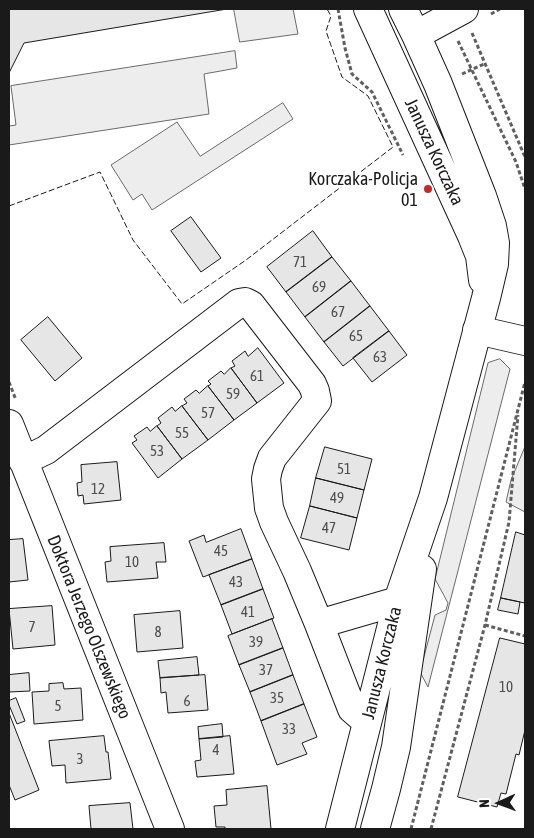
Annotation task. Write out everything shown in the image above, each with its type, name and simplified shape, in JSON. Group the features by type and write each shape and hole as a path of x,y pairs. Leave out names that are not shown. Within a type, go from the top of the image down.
{"street":[{"name":"Janusza Korczaka","path":"368,9 472,236 480,256 486,298"},
{"name":"Janusza Korczaka","path":"340,829 398,601 432,498 494,264 492,226 482,196 438,84 403,9"},
{"path":"416,35 457,12"},
{"path":"24,461 46,450 238,303 245,302 251,305 312,384 315,391 317,401 272,458 266,479 269,508 297,570 352,709 367,722"},
{"path":"477,330 525,341"},
{"name":"Doktora Jerzego Olszewskiego","path":"9,424 170,829"},
{"name":"Janusza Korczaka","path":"375,829 396,747 432,498"},
{"path":"319,624 398,601"}],"path":[{"path":"338,9 352,74 372,92 406,161"},
{"path":"457,12 525,157"},
{"path":"457,12 525,189"},
{"path":"412,829 525,382"},
{"path":"431,829 510,522 519,404 525,391"},
{"path":"485,625 525,636"}],"shaded area":[{"path":"234,9 293,9 298,34 240,42"},
{"path":"235,51 237,68 204,74 209,114 9,145 9,126 16,125 11,86"},
{"path":"283,103 293,119 152,210 142,194 133,200 111,165 177,122 200,156"},
{"path":"500,359 510,369 428,687 420,672 435,615 446,610 448,603 435,579 488,363"},
{"path":"525,447 525,512 506,502 511,480"}],"building":[{"path":"9,9 227,9 24,43 9,73"},
{"path":"191,217 221,258 201,272 171,231"},
{"path":"313,231 332,257 286,292 267,267"},
{"path":"332,257 351,281 305,317 286,292"},
{"path":"351,281 370,306 324,342 305,317"},
{"path":"370,306 389,331 343,366 324,342"},
{"path":"48,317 82,358 55,381 21,340"},
{"path":"389,331 407,355 372,382 353,358"},
{"path":"258,348 284,383 257,403 231,368 235,366 232,361 245,351 248,356"},
{"path":"231,368 257,403 234,420 208,386 211,384 208,381 221,371 224,374"},
{"path":"208,386 234,420 208,440 182,406 187,403 184,399 196,390 199,393"},
{"path":"182,406 208,440 182,459 157,426 161,423 158,418 172,407 175,411"},
{"path":"157,426 182,459 158,478 132,443 137,440 134,436 147,427 150,431"},
{"path":"325,447 372,459 364,490 316,478"},
{"path":"117,462 121,500 84,504 83,495 78,496 77,483 82,482 81,465"},
{"path":"316,478 364,490 357,518 310,506"},
{"path":"310,506 357,518 349,550 301,538"},
{"path":"241,529 252,559 203,577 189,541 204,535 206,542"},
{"path":"516,532 525,535 525,603 501,598"},
{"path":"23,539 28,580 9,582 9,540"},
{"path":"164,543 166,562 156,562 158,578 107,582 105,562 111,561 110,547"},
{"path":"252,559 263,589 221,605 209,575"},
{"path":"263,589 274,618 232,634 221,605"},
{"path":"501,598 520,602 518,614 498,610"},
{"path":"52,606 55,645 13,649 9,609"},
{"path":"180,611 183,648 137,652 134,615"},
{"path":"272,619 283,648 239,665 228,636"},
{"path":"500,638 525,644 525,730 519,755 516,754 506,794 501,793 497,807 458,797"},
{"path":"283,648 293,675 250,692 239,665"},
{"path":"197,657 199,675 160,678 158,661"},
{"path":"29,673 30,691 9,692 9,675"},
{"path":"205,675 208,710 168,713 166,692 161,693 160,678"},
{"path":"293,675 304,704 261,721 250,692"},
{"path":"63,683 64,689 81,688 83,720 34,724 32,692 49,691 49,684"},
{"path":"16,698 25,721 17,724 9,705 9,701"},
{"path":"304,704 317,737 302,743 307,754 277,765 261,721"},
{"path":"9,713 39,790 15,800 9,785"},
{"path":"222,724 223,737 199,739 198,727"},
{"path":"104,736 111,779 66,783 65,765 52,766 49,741"},
{"path":"230,736 234,774 197,777 195,761 201,760 199,739"},
{"path":"267,786 271,829 225,829 225,827 216,827 214,806 227,805 226,790"},
{"path":"130,803 133,829 91,829 89,806"}],"fence":[{"path":"9,206 100,172 133,240 182,304 246,260 393,147 368,96 342,77 326,31 331,16 327,9"}],"place":[{"name":"Korczaka-Policja 01","path":"428,189"}]}
